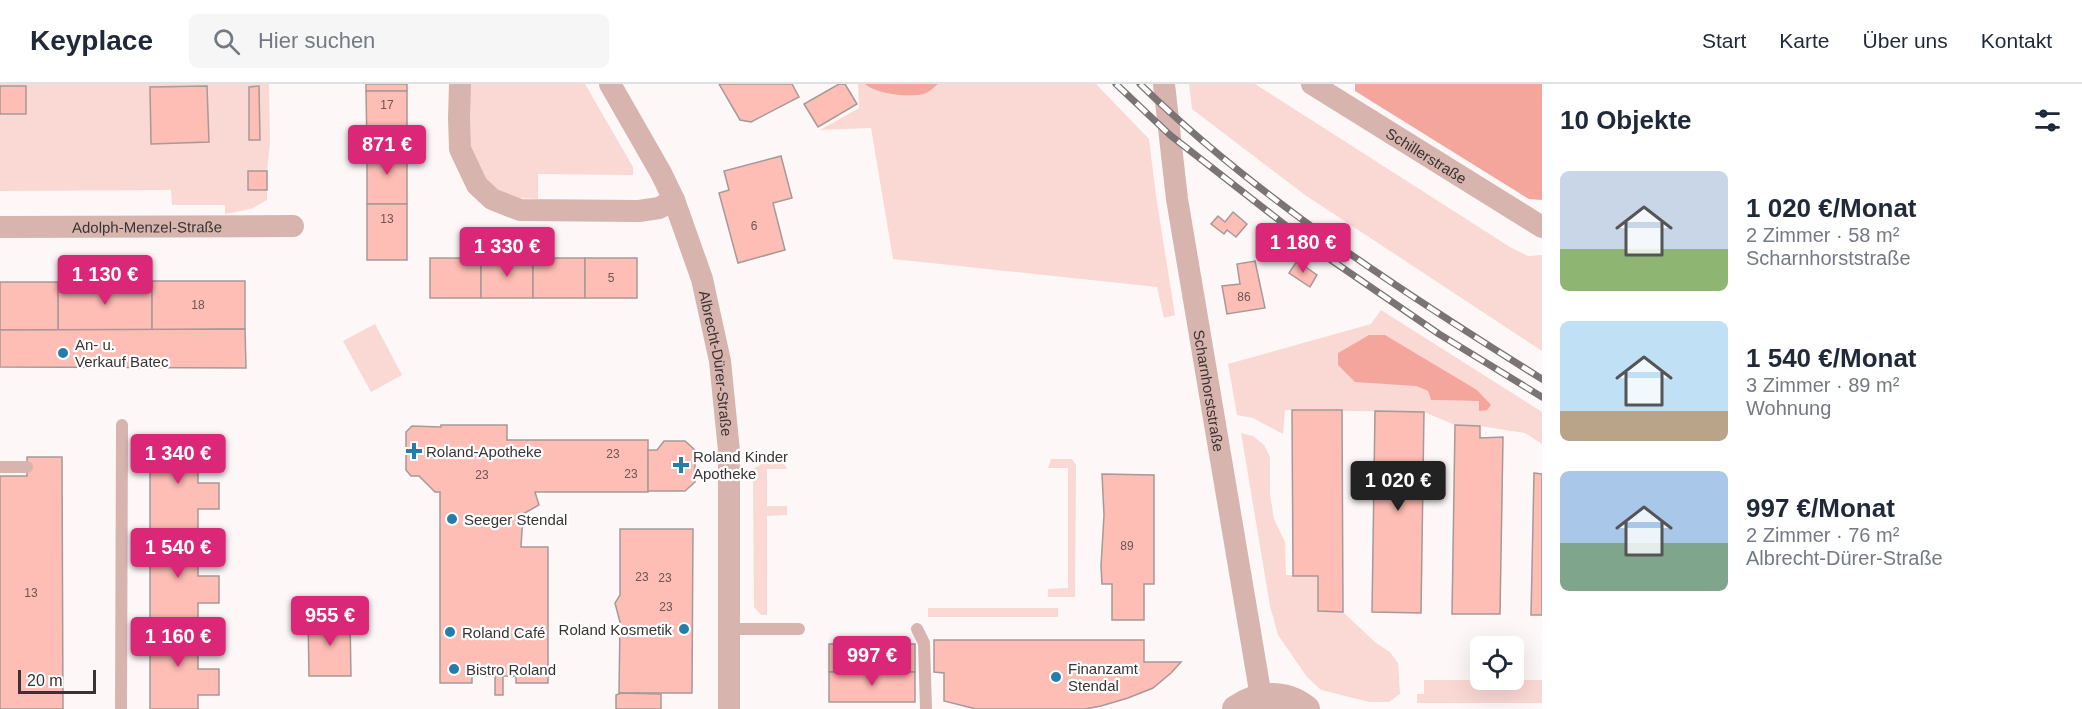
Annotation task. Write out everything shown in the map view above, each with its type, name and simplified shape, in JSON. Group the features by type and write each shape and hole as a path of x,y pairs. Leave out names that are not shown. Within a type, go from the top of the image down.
{"street":[{"path":"460,84 460,149 477,185 492,199 520,210 639,211 659,208 674,200"},
{"name":"Albrecht-Dürer-Straße","path":"610,84 674,200 702,279 720,361 729,451 729,709"},
{"name":"Scharnhorststraße","path":"1164,84 1177,199 1220,461 1248,703"},
{"name":"Schillerstraße","path":"1312,84 1542,227"},
{"name":"Adolph-Menzel-Straße","path":"0,227 293,226"},
{"path":"1248,703 1286,698 1306,709"}],"lane":[{"path":"122,425 122,709"},
{"path":"0,467 27,467"},
{"path":"730,629 799,629"},
{"path":"917,629 924,643 926,709"}],"shaded area":[{"path":"0,84 269,84 270,143 267,171 248,172 248,190 267,190 267,200 251,209 225,214 225,205 172,205 171,190 0,191"},
{"path":"469,84 585,84 633,167 633,175 538,174 538,199 519,198 496,189 481,175 469,146"},
{"path":"858,84 865,84 885,93 912,96 928,92 938,84 1096,84 1149,139 1175,315 1164,318 1157,287 893,259 871,128 820,130 859,108"},
{"path":"865,84 938,84 928,92 913,96 886,93"},
{"path":"1189,84 1255,84 1510,247 1528,256 1542,255 1542,351 1305,195 1192,109"},
{"path":"1355,84 1542,84 1542,200 1529,199 1355,91"},
{"path":"1381,310 1542,412 1542,444 1525,433 1480,426 1455,425 1424,412 1285,410 1283,434 1253,418 1237,415 1228,364 1371,324","holes":["1416,386 1477,390 1487,410 1479,410 1479,401 1431,400 1428,391"]},
{"path":"375,324 402,375 371,392 343,341"},
{"path":"1369,335 1385,335 1477,390 1491,405 1487,410 1479,411 1479,401 1431,400 1428,391 1416,386 1355,382 1338,365 1338,353"},
{"path":"1241,433 1253,436 1264,445 1270,457 1270,494 1274,519 1285,542 1286,575 1318,576 1318,611 1343,612 1376,643 1390,652 1398,663 1400,694 1389,702 1369,702 1321,690 1307,677 1278,635 1270,606"},
{"path":"1051,459 1072,459 1076,465 1075,597 1048,597 1048,589 1068,588 1068,468 1048,468"},
{"path":"783,461 787,469 767,469 767,506 787,506 787,515 767,516 767,615 761,615 754,607 753,469 765,462"},
{"path":"928,608 1058,608 1058,617 928,617"},
{"path":"1424,680 1470,680 1470,690 1524,690 1524,680 1542,680 1542,703 1417,703 1417,694 1424,694"}],"building":[{"path":"366,84 407,84 407,91 366,91"},
{"path":"719,84 792,84 799,97 751,122 740,120"},
{"path":"839,84 845,84 857,104 818,127 804,104"},
{"path":"0,86 26,86 26,114 0,114"},
{"path":"207,86 209,142 151,144 150,87"},
{"path":"259,86 260,140 249,140 249,87"},
{"path":"366,91 407,91 407,147 367,147"},
{"path":"367,147 407,147 407,204 367,204"},
{"path":"781,156 792,198 773,203 785,250 738,263 719,193 729,190 724,171"},
{"path":"248,171 267,171 267,190 248,190"},
{"path":"367,204 407,204 407,260 367,260"},
{"path":"1233,212 1247,224 1236,237 1227,230 1224,234 1211,224 1218,216 1225,222"},
{"path":"430,258 481,258 481,298 430,298"},
{"path":"481,258 533,258 533,298 481,298"},
{"path":"533,258 585,258 585,298 533,298"},
{"path":"585,258 637,258 637,298 585,298"},
{"path":"1255,261 1265,308 1227,314 1222,286 1240,284 1237,264"},
{"path":"1297,261 1317,275 1310,287 1289,273"},
{"path":"152,281 152,330 58,330 58,282"},
{"path":"152,281 245,281 245,329 152,330"},
{"path":"0,282 58,282 58,330 0,330"},
{"path":"245,329 246,368 0,367 0,330"},
{"path":"1292,410 1342,410 1343,612 1318,611 1318,576 1293,576"},
{"path":"1375,411 1424,412 1421,613 1372,612"},
{"path":"441,425 507,425 507,440 648,440 648,492 535,492 539,505 523,514 521,547 548,547 548,683 516,683 516,676 503,676 503,695 495,695 495,676 472,676 472,683 440,683 440,492 435,492 419,476 411,476 406,470 406,432 412,426 441,427"},
{"path":"1455,425 1480,426 1480,438 1503,437 1500,614 1452,614"},
{"path":"150,437 198,437 198,483 219,483 219,509 198,509 198,531 150,531"},
{"path":"664,441 685,441 695,450 695,482 685,491 648,491 648,450 657,450"},
{"path":"27,457 62,457 63,709 0,709 0,476 27,476"},
{"path":"1534,473 1542,474 1542,615 1531,615"},
{"path":"1102,474 1154,475 1154,584 1144,584 1144,620 1112,620 1112,584 1102,584 1104,515"},
{"path":"620,529 693,529 692,693 619,693 620,622 615,603 620,595"},
{"path":"150,531 198,531 198,576 219,576 219,603 198,603 198,624 150,624"},
{"path":"308,618 350,618 351,676 309,676"},
{"path":"150,624 198,624 198,669 219,669 219,695 198,695 198,709 150,709"},
{"name":"Finanzamt Stendal","path":"934,640 1144,640 1144,662 1181,662 1153,688 1101,706 1085,709 976,709 944,701 944,673 934,672"},
{"path":"829,644 915,644 915,672 829,672"},
{"path":"829,672 915,672 915,702 829,702"},
{"path":"621,693 661,694 661,709 616,709 616,695"}],"railway":[{"path":"1116,84 1170,135 1321,253 1439,334 1542,397"},
{"path":"1140,84 1185,126 1282,205 1437,313 1542,379"}],"place":[{"name":"An- u. Verkauf Batec","path":"63,353"},
{"name":"Roland-Apotheke","path":"414,451"},
{"name":"Roland Kinder Apotheke","path":"681,465"},
{"name":"Seeger Stendal","path":"452,519"},
{"name":"Roland Kosmetik","path":"684,629"},
{"name":"Roland Café","path":"450,632"},
{"name":"Bistro Roland","path":"454,669"},
{"name":"Finanzamt Stendal","path":"1056,677"}]}
